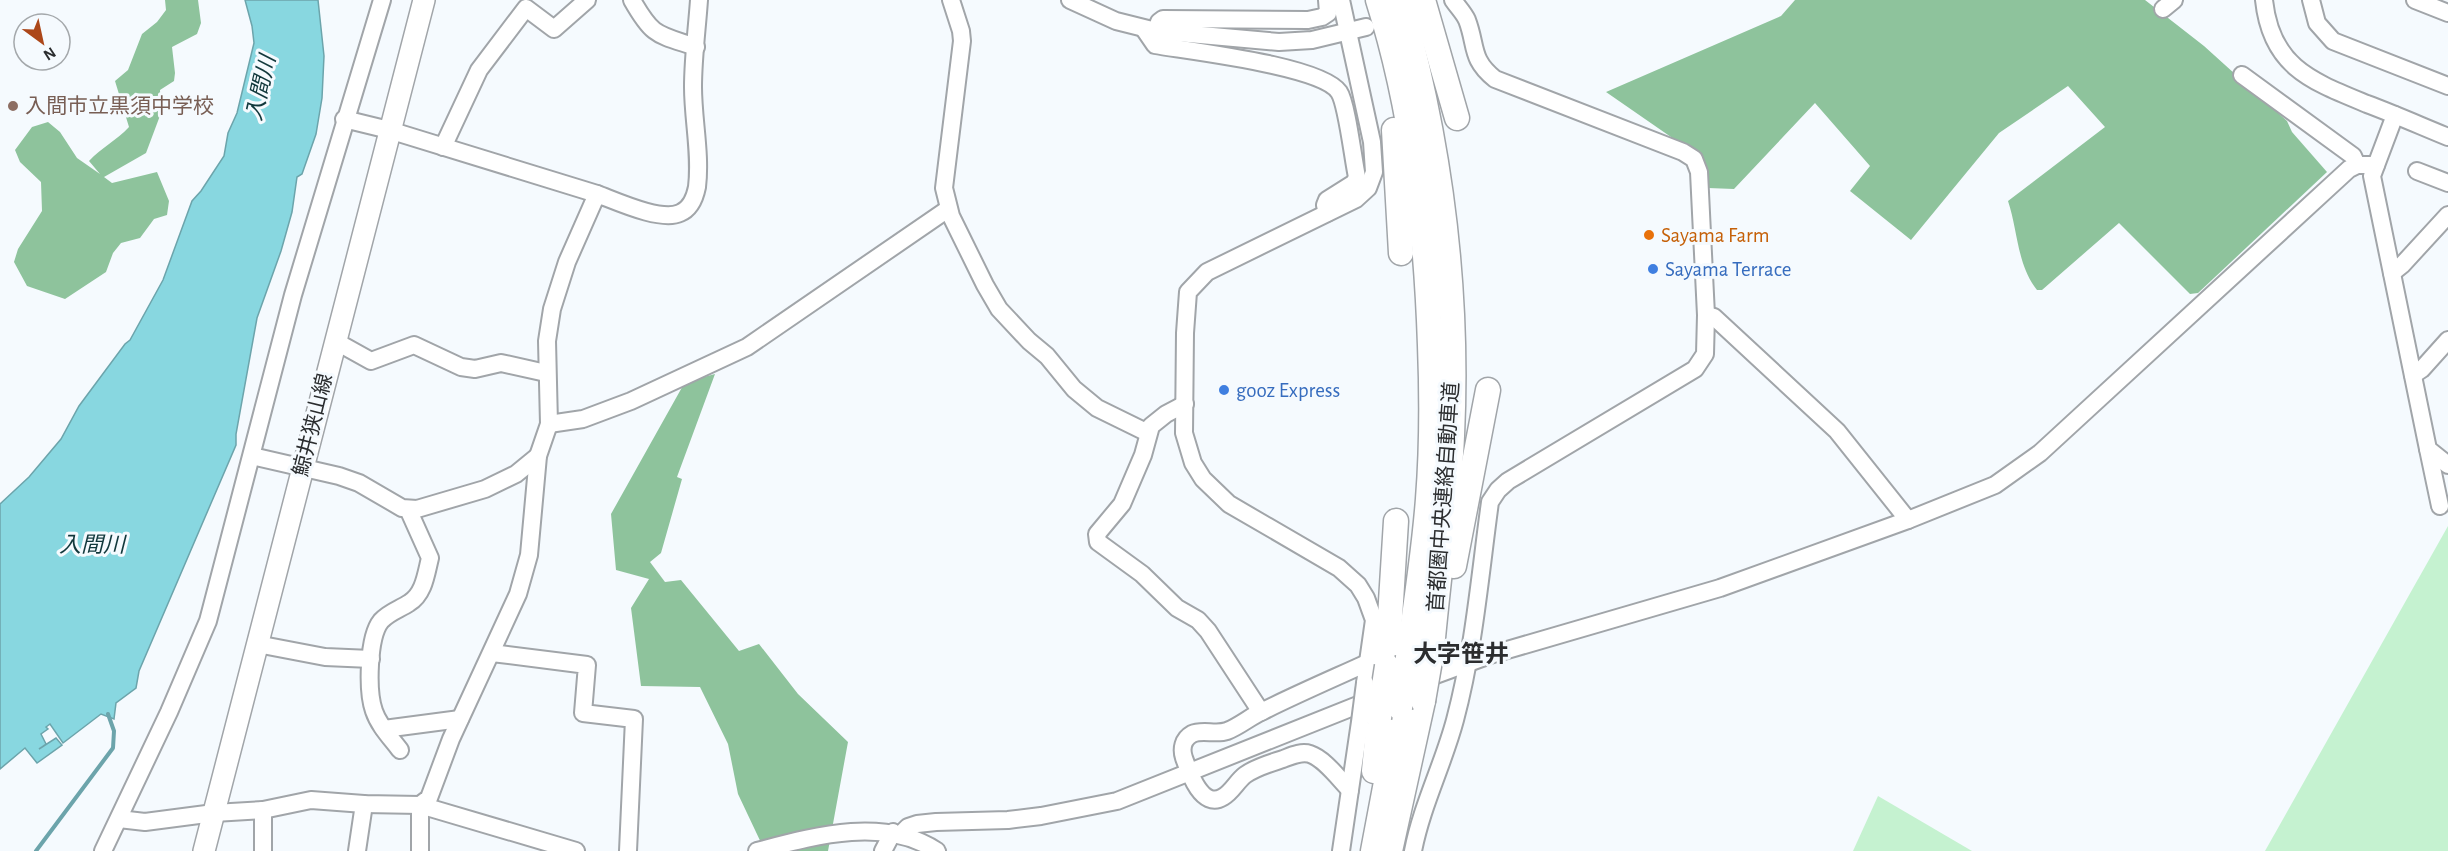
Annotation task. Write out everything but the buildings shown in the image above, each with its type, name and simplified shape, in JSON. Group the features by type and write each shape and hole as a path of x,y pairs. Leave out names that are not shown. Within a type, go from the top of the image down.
{"highway":[{"path":"1370,0 1391,97 1397,160 1401,253"},
{"name":"首都圏中央連絡自動車道","path":"1378,0 1412,142 1429,314 1431,432 1428,498 1387,662 1390,712 1390,851"},
{"name":"首都圏中央連絡自動車道","path":"1373,851 1390,712 1432,650 1452,435 1452,311 1442,192 1433,138 1400,0"},
{"path":"1442,2 1458,118"},
{"path":"1432,650 1451,582 1488,390"},
{"path":"1387,662 1396,520"},
{"path":"1367,851 1390,712"}],"main road":[{"name":"鯨井狭山線","path":"204,851 424,0"}],"street":[{"path":"103,851 184,680 208,621 292,295 381,0"},
{"path":"443,147 479,70 526,8 554,29 587,0"},
{"path":"632,0 646,25 659,35 696,47"},
{"path":"344,119 389,130 639,209 664,215 679,214 689,207 696,190 698,168 693,85 699,0"},
{"path":"951,0 962,41 944,188 948,209 984,285 999,309 1029,341 1047,356 1074,389 1097,408 1148,434"},
{"path":"1070,0 1116,21 1150,30 1280,42 1312,40 1366,27"},
{"path":"1150,30 1163,19 1308,20 1328,13 1327,0"},
{"path":"1341,0 1370,133 1374,172 1368,188 1356,199 1207,272 1188,292 1185,333 1184,433 1193,463 1203,479 1228,504 1339,568 1358,585 1366,598 1387,662"},
{"path":"2264,0 2267,23 2274,40 2298,71 2321,85 2448,137"},
{"path":"2311,0 2317,23 2333,41 2448,86"},
{"path":"2415,0 2448,13"},
{"path":"1413,851 1422,810 1455,722 1468,662 1490,502 1497,490 1508,481 1695,369 1705,354 1706,315 1699,172 1694,159 1683,152 1496,79 1482,68 1474,53 1466,18 1442,2"},
{"path":"1150,30 1155,45 1292,69 1333,83 1342,97 1357,177 1354,183 1327,200 1325,205 1327,213"},
{"path":"2242,75 2353,156 2358,165"},
{"path":"2395,115 2372,176 2440,506"},
{"path":"883,851 897,833 908,827 926,823 1008,820 1117,801 1468,662 1720,588 1908,520 1995,485 2024,466 2349,169 2358,165 2376,165"},
{"path":"2417,171 2448,183"},
{"path":"420,805 429,798 460,720 519,594 530,555 538,456 549,424 546,373 547,341 552,309 567,262 597,194"},
{"path":"549,424 584,419 622,405 747,347 948,209"},
{"path":"2392,273 2448,215"},
{"path":"1706,315 1714,317 1838,431 1908,520"},
{"path":"2413,375 2422,369 2448,340"},
{"path":"335,341 372,361 414,345 460,367 475,369 501,363 546,373"},
{"path":"1185,404 1166,414 1151,426 1143,455 1122,504 1098,534 1098,542 1142,574 1177,608 1198,620 1208,631 1261,712"},
{"path":"2428,449 2448,465"},
{"path":"252,456 339,476 359,483 402,508 417,509 485,489 516,474 538,456"},
{"path":"400,750 374,711 370,693 371,659 374,633 380,622 388,614 411,602 420,593 430,558 408,508"},
{"path":"257,644 325,657 371,659"},
{"path":"492,653 587,664 584,713 634,719 628,851"},
{"path":"1341,851 1350,790 1390,712 1365,682 1387,662"},
{"path":"1350,790 1319,759 1308,753 1296,754 1253,770 1221,799 1213,800 1205,797 1189,771 1182,753 1184,742 1190,735 1198,732 1219,733 1229,730 1261,712 1387,662"},
{"path":"384,729 460,720"},
{"path":"119,819 145,822 214,813 262,810 311,800 420,805 576,851"},
{"path":"357,851 364,804"},
{"path":"420,805 420,851"},
{"path":"262,810 263,851"},
{"path":"757,851 856,831 897,833 937,851"}],"green space":[{"path":"165,0 198,0 201,23 197,34 172,47 174,81 160,90 161,113 146,153 104,177 112,183 157,172 169,201 167,215 154,219 140,238 121,243 113,253 106,272 65,299 27,286 14,262 18,249 42,211 41,182 20,162 15,150 32,127 48,122 60,132 77,158 100,174 89,161 129,127 115,81 128,70 142,34 157,22 166,10"},
{"path":"1795,0 2145,0 2204,46 2287,121 2292,132 2327,172 2198,293 2190,294 2119,223 2042,290 2037,290 2025,270 2008,201 2105,127 2068,86 1999,133 1911,240 1850,191 1870,166 1815,103 1734,189 1708,188 1697,155 1606,92 1781,16"},
{"path":"715,374 677,477 682,479 661,553 650,562 665,582 681,580 739,651 759,644 798,694 848,742 828,851 765,851 738,794 728,744 700,687 641,686 631,608 649,579 616,570 611,514 685,382"},
{"path":"2448,526 2448,851 2265,851"},
{"path":"1878,796 1972,851 1853,851"}],"water":[{"name":"入間川","path":"245,0 318,0 324,56 322,98 316,134 302,174 297,177 292,212 281,251 257,318 236,445 139,671 136,688 116,703 114,719 101,714 63,743 50,724 46,727 48,729 41,734 46,744 39,749 56,738 62,745 37,763 25,748 0,769 0,504 29,477 61,439 79,406 130,340 163,280 192,201 224,156 228,133 237,113 254,43"}],"waterway":[{"path":"36,851 113,748 114,731 108,714"}],"place":[{"name":"入間市立黒須中学校","path":"13,106"},
{"name":"Sayama Farm","path":"1649,235"},
{"name":"Sayama Terrace","path":"1653,269"},
{"name":"gooz Express","path":"1224,390"}],"district":[{"name":"大字笹井","path":"1461,655"}]}
